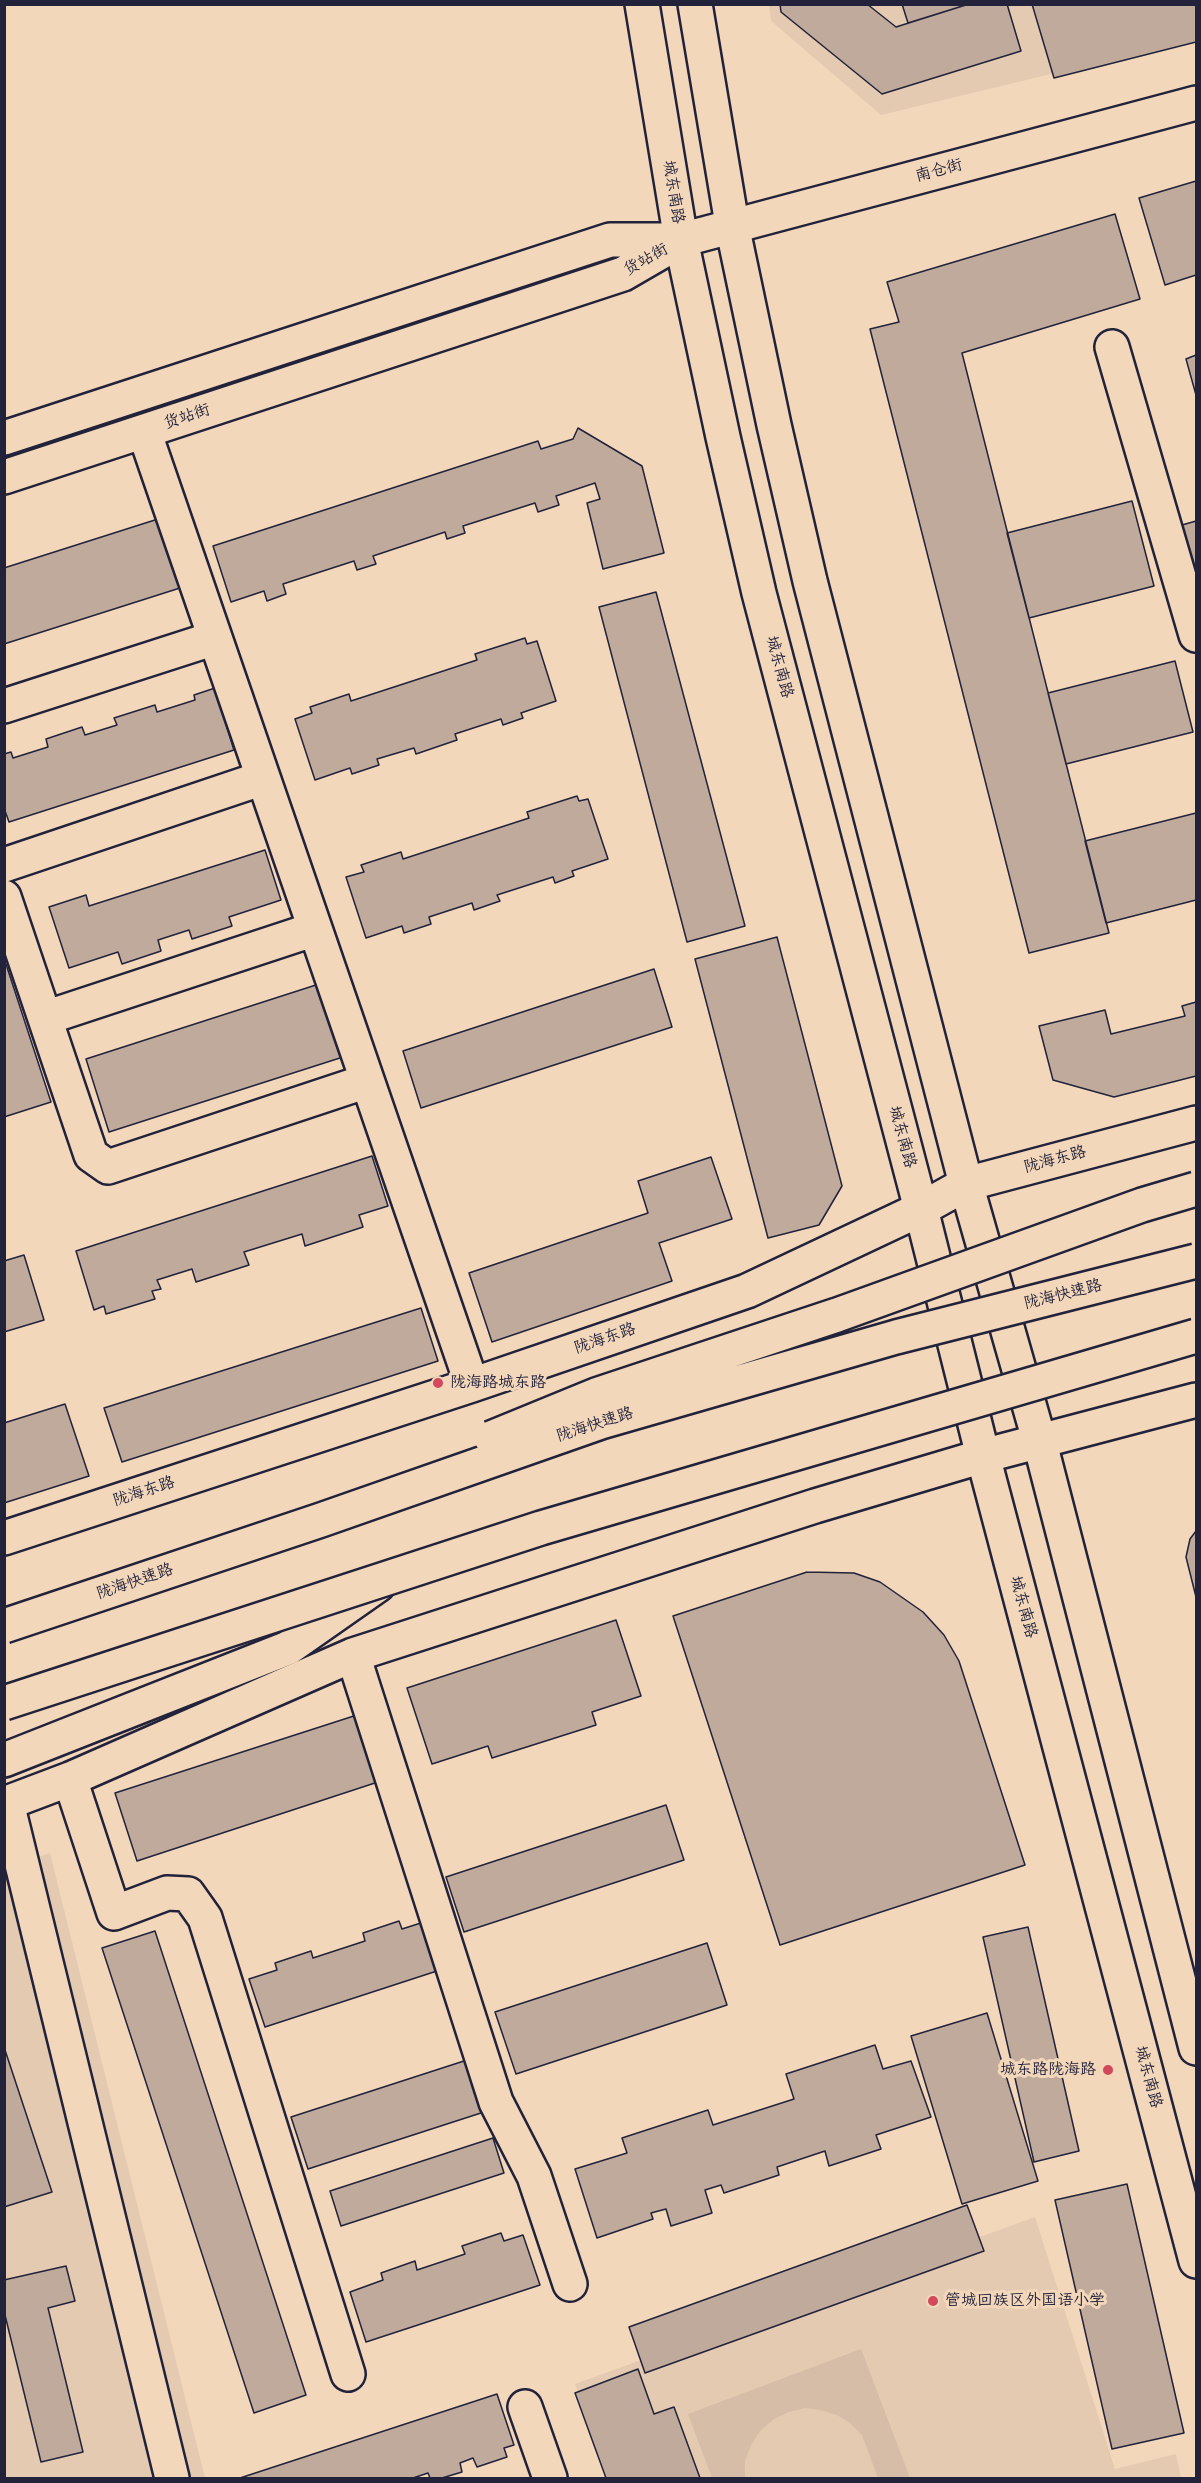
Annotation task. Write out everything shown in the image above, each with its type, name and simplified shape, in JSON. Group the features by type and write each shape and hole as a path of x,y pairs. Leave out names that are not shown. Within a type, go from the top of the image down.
{"main road":[{"name":"城东南路","path":"642,4 681,240 759,593 921,1209 983,1456 1197,2261"},
{"path":"695,4 733,226 774,425 810,580 966,1184 1040,1443 1197,2048"},
{"name":"南仓街","path":"681,240 1197,102"},
{"name":"货站街","path":"4,438 610,240 681,240"},
{"name":"货站街","path":"4,477 623,274 681,240"},
{"path":"1112,346 1197,635"},
{"path":"144,431 472,1385"},
{"path":"4,706 215,638"},
{"path":"4,865 263,778"},
{"path":"4,897 91,1155 108,1167 367,1081"},
{"path":"45,1018 315,928"},
{"name":"陇海东路","path":"4,1538 472,1385 747,1291 921,1209 966,1184 1197,1123"},
{"path":"321,1520 433,1462 596,1395 837,1316 1142,1205 1197,1189"},
{"name":"陇海快速路","path":"4,1626 321,1520 601,1422 896,1337 1197,1261"},
{"path":"4,1703 541,1527 1197,1336"},
{"path":"172,2478 6,1803 70,1779 353,1655 815,1506 983,1456 1040,1443 1197,1400"},
{"path":"4,1760 288,1648 394,1575"},
{"path":"353,1655 496,2102 534,2176 570,2284"},
{"path":"70,1779 114,1913 166,1893 188,1894 205,1918 348,2374"},
{"path":"525,2407 550,2478"}],"shaded area":[{"path":"769,5 1196,5 1196,39 881,115 771,21"},
{"path":"50,1853 205,2478 5,2478 4,1869"},
{"name":"管城回族区外国语小学","path":"1035,2217 1115,2469 1176,2454 1181,2478 608,2478 575,2384"},
{"path":"861,2349 910,2478 878,2478 862,2435 850,2423 837,2415 805,2408 774,2419 760,2431 745,2461 745,2478 712,2478 688,2414"}],"building":[{"path":"780,4 867,4 896,27 969,4 1007,4 1021,51 882,94 781,12"},
{"path":"902,4 969,4 908,23"},
{"path":"1032,4 1196,4 1196,42 1054,78"},
{"path":"1196,181 1196,275 1165,285 1139,198"},
{"path":"1115,214 1140,299 962,353 1109,933 1029,953 870,329 899,322 887,282"},
{"path":"1196,355 1196,395 1186,359"},
{"path":"578,428 642,466 664,553 603,569 587,503 600,499 595,483 556,496 559,505 538,512 535,503 463,526 465,533 447,539 445,532 373,556 376,564 357,570 354,561 283,584 286,594 267,601 264,591 231,602 213,546 538,441 541,449 573,439"},
{"path":"1132,501 1154,586 1029,618 1007,533"},
{"path":"158,519 180,588 4,644 4,568"},
{"path":"1196,521 1196,575 1182,525"},
{"path":"656,592 745,926 687,942 599,607"},
{"path":"525,638 527,644 537,641 556,701 521,713 523,718 503,725 501,719 455,734 457,740 416,754 414,748 377,759 379,765 352,774 350,768 315,780 295,719 312,713 310,707 349,694 351,701 477,660 475,654"},
{"path":"1175,661 1193,732 1066,764 1048,693"},
{"path":"215,688 234,750 9,822 4,808 4,754 11,752 13,758 48,747 46,739 82,727 85,735 117,725 114,718 155,705 157,712 195,700 194,695"},
{"path":"577,796 579,801 588,799 608,859 572,871 574,876 555,883 553,877 497,895 500,901 474,910 472,903 429,917 431,924 404,933 402,926 366,938 346,877 364,872 361,865 401,852 403,859 529,818 527,812"},
{"path":"1196,813 1196,900 1106,923 1085,841"},
{"path":"265,850 281,900 229,917 232,926 192,939 189,930 158,940 161,951 122,964 118,952 69,968 49,907 86,895 89,906"},
{"path":"777,937 842,1186 819,1225 768,1238 695,959"},
{"path":"4,958 51,1102 4,1117"},
{"path":"654,969 672,1027 421,1108 403,1051"},
{"path":"319,984 343,1057 109,1132 86,1059"},
{"path":"1196,1002 1196,1076 1114,1097 1053,1080 1039,1026 1105,1010 1111,1034 1185,1016 1182,1006"},
{"path":"372,1156 388,1206 359,1215 363,1227 305,1246 302,1234 244,1252 249,1265 196,1282 192,1269 157,1280 161,1289 152,1291 155,1299 106,1314 104,1306 94,1310 76,1251"},
{"path":"711,1157 732,1219 659,1243 672,1281 492,1342 469,1273 648,1213 638,1181"},
{"path":"24,1255 44,1320 4,1332 4,1261"},
{"path":"421,1308 438,1361 122,1462 104,1408"},
{"path":"65,1404 89,1476 4,1503 4,1423"},
{"path":"1196,1531 1196,1597 1186,1557 1190,1539"},
{"path":"807,1572 854,1573 880,1582 923,1612 944,1635 959,1661 1025,1865 780,1945 673,1616"},
{"path":"616,1620 641,1696 592,1712 596,1725 492,1758 488,1746 432,1764 407,1688"},
{"path":"360,1714 381,1781 137,1861 115,1793"},
{"path":"666,1805 684,1860 464,1932 446,1877"},
{"path":"399,1921 402,1929 424,1922 440,1970 265,2027 249,1979 277,1970 275,1963 311,1951 313,1958 365,1941 363,1933"},
{"path":"1028,1927 1079,2151 1034,2162 983,1937"},
{"path":"155,1931 306,2395 254,2413 102,1948"},
{"path":"707,1943 727,2005 516,2074 495,2012"},
{"path":"987,2013 1038,2181 962,2204 911,2036"},
{"path":"875,2045 883,2069 911,2061 931,2117 876,2135 881,2149 829,2166 825,2151 777,2167 779,2175 724,2193 721,2185 705,2190 712,2213 671,2226 666,2209 651,2213 653,2219 597,2238 575,2169 627,2153 622,2138 708,2110 713,2125 794,2099 786,2074"},
{"path":"4,2047 52,2192 4,2207"},
{"path":"467,2060 484,2112 308,2169 291,2117"},
{"path":"493,2138 504,2173 341,2226 330,2191"},
{"path":"1127,2184 1184,2433 1112,2449 1055,2200"},
{"path":"967,2205 984,2251 645,2373 629,2327"},
{"path":"501,2233 504,2241 523,2235 540,2285 366,2342 350,2292 383,2280 381,2273 415,2261 417,2270 465,2254 462,2246"},
{"path":"66,2266 75,2301 48,2308 83,2452 41,2462 4,2311 4,2280"},
{"path":"638,2369 654,2414 674,2407 700,2478 606,2478 575,2393"},
{"path":"497,2394 514,2445 504,2448 507,2457 477,2467 473,2458 460,2463 462,2472 442,2478 430,2478 428,2473 413,2478 240,2478"}],"place":[{"name":"陇海路城东路","path":"438,1383"},
{"name":"城东路陇海路","path":"1108,2070"},
{"name":"管城回族区外国语小学","path":"933,2301"}]}
